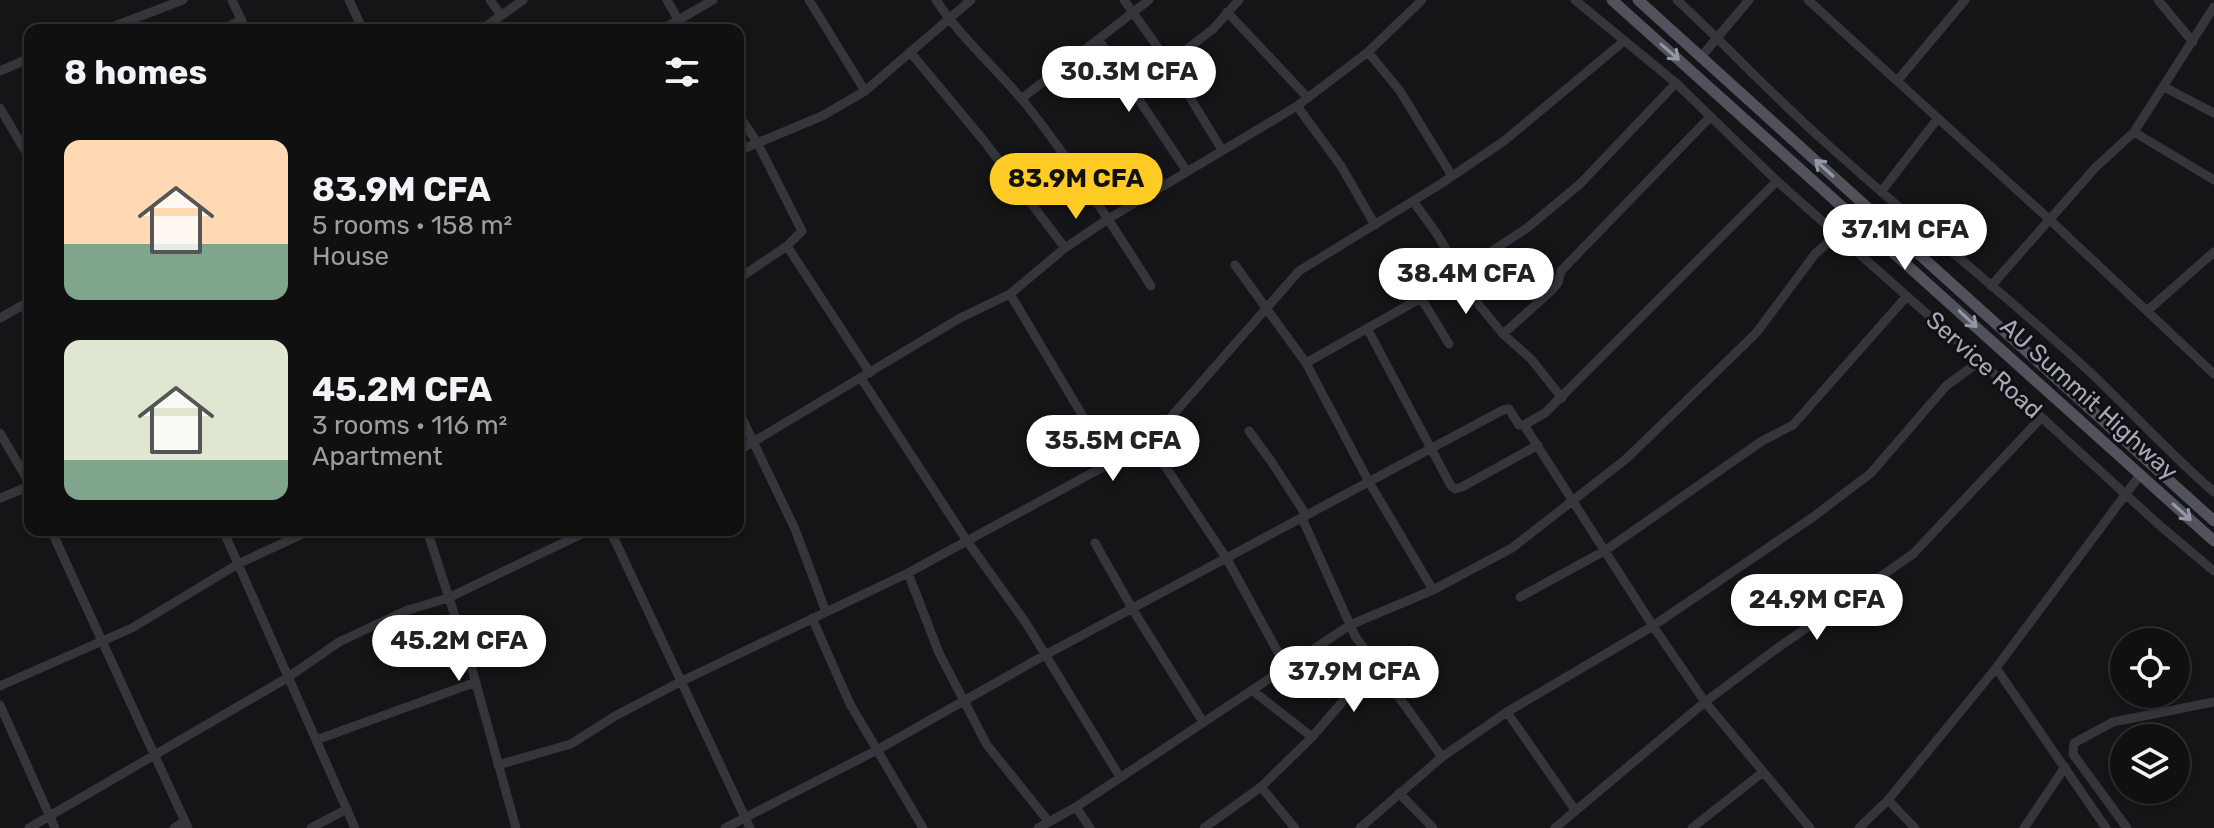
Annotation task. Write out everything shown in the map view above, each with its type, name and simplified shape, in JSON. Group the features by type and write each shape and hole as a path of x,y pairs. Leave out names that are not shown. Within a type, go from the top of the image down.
{"main road":[{"name":"AU Summit Highway","path":"1612,0 2214,541"},
{"name":"AU Summit Highway","path":"1638,0 2214,521"}],"street":[{"path":"120,24 183,0"},
{"path":"232,0 243,24"},
{"path":"349,0 360,24"},
{"path":"490,0 501,15"},
{"path":"489,24 523,0"},
{"path":"667,0 680,24"},
{"path":"671,24 713,0"},
{"path":"809,0 865,91"},
{"path":"936,0 1067,157 1151,286"},
{"path":"744,148 822,116 865,91 971,0"},
{"path":"1124,0 1169,63 1222,150"},
{"path":"1021,99 1149,0"},
{"path":"1169,63 1213,29 1239,0"},
{"path":"744,448 960,318 1010,294 1065,248 1108,219 1297,106 1368,52 1422,0"},
{"name":"Service Road","path":"1575,0 1676,83 1777,181 2214,571"},
{"path":"1677,0 1753,76 1881,192 2092,374 2214,492"},
{"path":"1700,58 1749,0"},
{"path":"1809,0 2214,374"},
{"path":"1897,81 1965,0"},
{"path":"2158,0 2193,42"},
{"path":"1991,286 2095,168 2134,132 2214,7"},
{"path":"1227,12 1308,98"},
{"path":"233,24 241,20"},
{"path":"1099,40 1186,170"},
{"path":"498,765 571,744 615,716 680,682 908,573 1112,465 1149,442 1299,271 1504,141 1624,41"},
{"path":"910,52 984,141 1065,248"},
{"path":"1368,52 1400,91 1452,176"},
{"path":"0,71 24,61"},
{"path":"1306,363 1421,298 1527,228 1580,184 1676,83"},
{"path":"2164,87 2214,113"},
{"path":"1297,106 1341,166 1375,225"},
{"path":"0,108 24,149"},
{"path":"1503,334 1551,291 1558,283 1561,271 1710,117"},
{"path":"1881,192 1938,118"},
{"path":"744,123 757,142 802,231 787,246 744,275"},
{"path":"2134,132 2214,180"},
{"path":"19,141 24,138"},
{"path":"725,828 748,823 962,700 1503,410 1509,409 1519,425 1545,413 1777,181"},
{"path":"1413,201 1437,234 1479,305 1503,334 1531,359 1562,398"},
{"path":"1038,828 1076,807 1350,625 1433,590 1512,548 1626,459 1757,332 1815,254 1838,234"},
{"path":"787,246 967,541 1026,623 1120,777"},
{"path":"2147,311 2214,252"},
{"path":"1235,265 1306,363 1369,482 1433,590"},
{"path":"1010,294 1112,465"},
{"path":"1520,597 1606,550 1762,441 1793,425 1907,296"},
{"path":"1421,298 1449,344"},
{"path":"0,318 24,304"},
{"path":"1368,330 1451,486 1458,489 1538,445"},
{"path":"1360,828 1442,757 1507,712 1653,626 1871,473 1946,386 1980,361"},
{"path":"1555,828 1705,702 1913,554 2041,418"},
{"path":"744,422 795,529 826,612"},
{"path":"1524,425 1705,702 1810,828"},
{"path":"1249,431 1304,517 1350,625 1379,672 1442,757"},
{"path":"0,433 24,475"},
{"path":"1149,442 1227,559 1286,667"},
{"path":"1859,828 1888,800 1996,668 2140,475"},
{"path":"0,498 24,488"},
{"path":"54,536 187,825 174,828"},
{"path":"226,536 355,828"},
{"path":"0,686 103,642 178,602 238,564 298,536"},
{"path":"429,536 476,682 516,828"},
{"path":"29,828 287,678 339,642 405,611 448,598 577,536"},
{"path":"613,536 748,823"},
{"path":"1095,543 1203,722"},
{"path":"908,573 939,653 987,745 1049,822"},
{"path":"812,618 843,691 923,828"},
{"path":"1996,668 2106,828"},
{"path":"1204,828 1261,787 1344,700 1379,672"},
{"path":"316,740 476,682"},
{"path":"1253,691 1312,737"},
{"path":"2127,828 2073,754 2074,743 2113,722 2214,702"},
{"path":"0,705 55,828"},
{"path":"1507,712 1575,810"},
{"path":"2024,828 2065,767"},
{"path":"1695,827 1763,772"},
{"path":"1261,787 1295,828"},
{"path":"1399,793 1433,828"},
{"path":"1888,800 1915,828"},
{"path":"1076,807 1090,828"},
{"path":"311,828 347,809"},
{"path":"1567,818 1575,828"}]}
